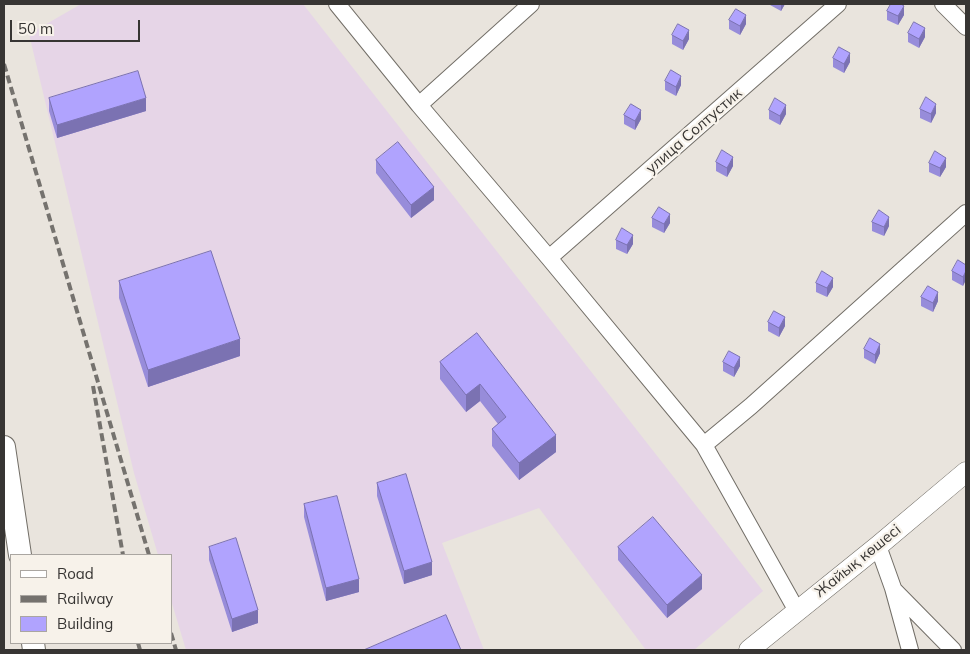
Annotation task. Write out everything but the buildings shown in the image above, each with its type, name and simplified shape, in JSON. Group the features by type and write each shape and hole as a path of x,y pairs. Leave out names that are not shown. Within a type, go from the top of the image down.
{"main road":[{"path":"4,447 20,554"}],"street":[{"path":"337,4 419,105 550,258 704,445 796,611"},
{"path":"419,105 531,4"},
{"name":"улица Солтустик","path":"550,258 838,4"},
{"path":"943,4 966,27"},
{"path":"704,445 751,406 966,213"},
{"name":"Жайық көшесі","path":"749,650 966,472"},
{"path":"878,546 910,650"},
{"path":"892,588 953,650"}],"shaded area":[{"path":"81,4 303,4 763,591 694,650 646,650 539,508 442,543 484,650 186,650 172,603 172,554 158,554 134,473 29,34"}],"railway":[{"path":"4,64 149,554"},
{"path":"93,386 123,554"},
{"path":"172,636 176,650"},
{"path":"138,644 140,650"}]}
